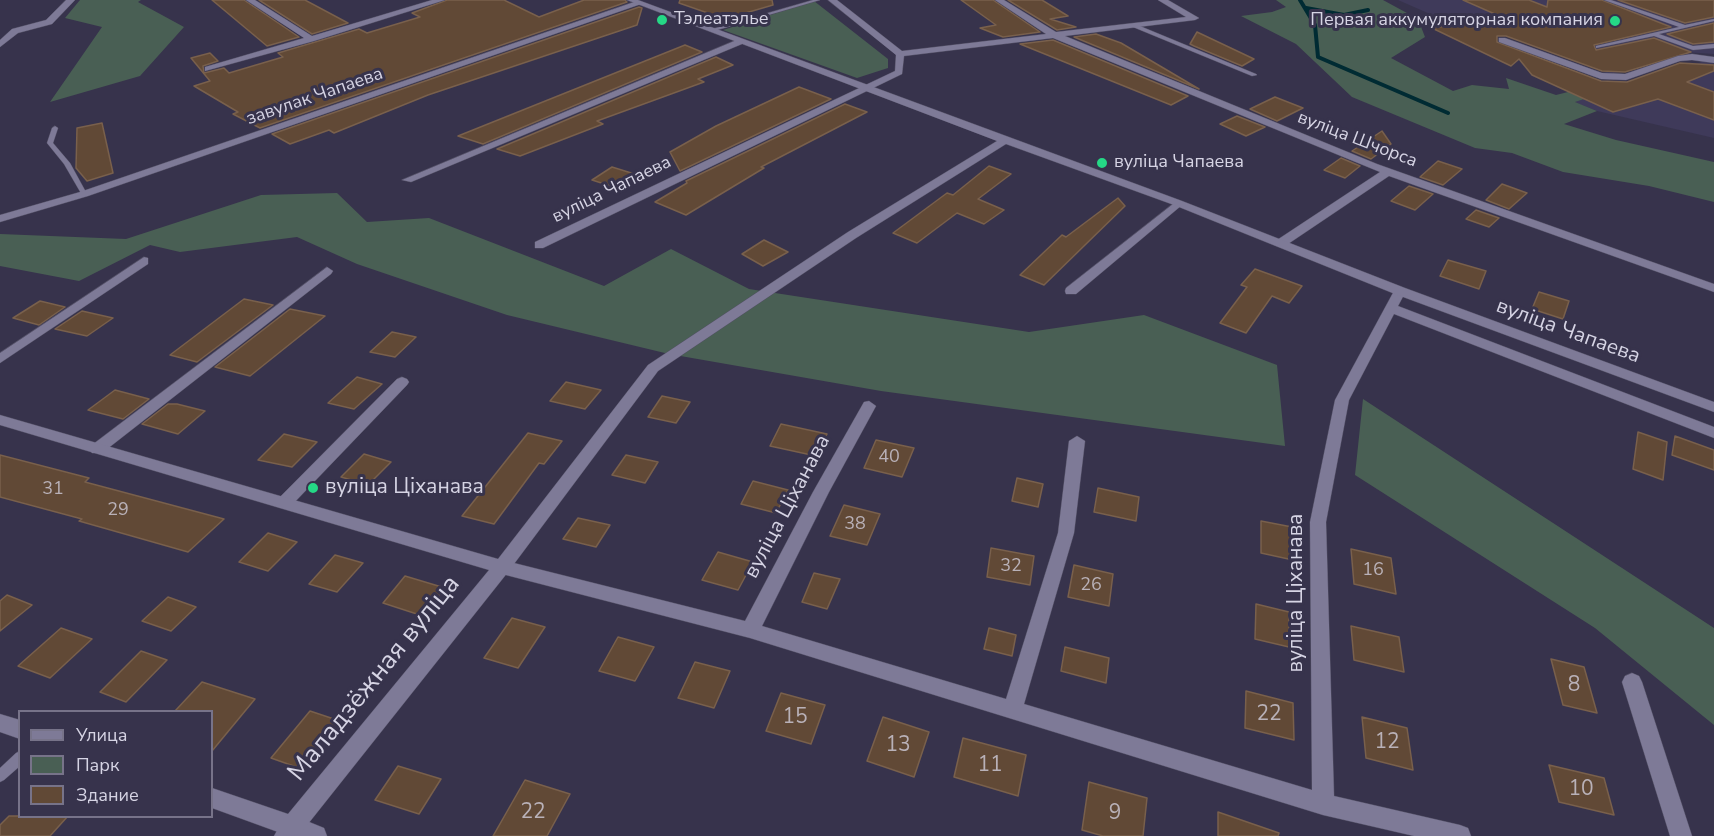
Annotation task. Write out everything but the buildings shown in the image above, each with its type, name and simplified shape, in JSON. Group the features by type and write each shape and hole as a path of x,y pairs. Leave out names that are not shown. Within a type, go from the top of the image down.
{"street":[{"path":"0,44 15,31 50,22 71,0"},
{"path":"250,0 311,39"},
{"path":"208,69 441,0"},
{"path":"832,0 900,54 1195,18 1162,0"},
{"name":"вуліца Шчорса","path":"999,0 1056,36 1389,171 1714,288"},
{"name":"вуліца Чапаева","path":"636,2 1004,141 1178,203 1400,291 1714,407"},
{"name":"завулак Чапаева","path":"0,219 84,194 636,2"},
{"path":"1502,40 1601,76 1626,77 1678,59 1692,57 1714,60"},
{"path":"407,180 739,42"},
{"path":"863,88 899,72 900,54"},
{"name":"вуліца Чапаева","path":"539,245 863,88"},
{"path":"502,567 653,368 852,235 1004,141"},
{"path":"1281,243 1389,171"},
{"path":"1071,291 1178,203"},
{"path":"0,359 144,261"},
{"path":"97,449 327,271"},
{"name":"вуліца Ціханава","path":"1323,804 1318,522 1342,400 1400,291"},
{"path":"1391,308 1714,433"},
{"path":"284,503 402,382"},
{"name":"вуліца Ціханава","path":"750,630 869,406"},
{"path":"0,420 502,567 750,630 1323,804 1460,836"},
{"path":"1013,709 1066,533 1077,441"},
{"name":"Маладзёжная вуліца","path":"288,831 502,567"},
{"path":"1632,682 1681,836"},
{"path":"0,723 18,729"},
{"path":"213,798 288,831 316,836"}],"lane":[{"path":"712,30 818,0"},
{"path":"1606,0 1685,27"},
{"path":"1598,47 1713,21"},
{"path":"1135,26 1254,75"},
{"path":"1653,34 1693,48 1714,46"},
{"path":"54,128 50,143 67,163 84,194"},
{"path":"0,776 18,759"}],"shaded area":[{"path":"1398,0 1714,0 1714,54 1685,52 1638,68 1609,74 1502,32 1462,28"},
{"path":"1705,61 1714,64 1714,138 1597,111 1574,102"}],"green space":[{"path":"80,0 141,0 138,2 184,27 140,76 50,102 102,27 65,18"},
{"path":"1276,0 1383,0 1418,19 1425,37 1391,58 1453,91 1472,85 1509,89 1506,78 1556,95 1600,84 1612,90 1575,102 1597,111 1564,124 1616,140 1714,162 1714,202 1649,186 1563,172 1512,153 1475,148 1352,97 1296,44 1241,16 1272,12 1286,7"},
{"path":"814,1 888,59 888,68 857,78 723,30"},
{"path":"337,193 367,222 429,218 604,286 671,249 749,289 1029,332 1144,315 1277,365 1285,446 881,391 669,354 507,315 357,264 297,237 180,252 150,245 79,281 0,266 0,234 126,239 261,195"},
{"path":"1363,399 1714,628 1714,725 1595,628 1355,475"}],"waterway":[{"path":"1300,0 1315,25 1318,57 1448,113"},
{"path":"1306,8 1344,15 1368,10"}],"place":[{"name":"Тэлеатэлье","path":"662,20"},
{"name":"Первая аккумуляторная компания","path":"1615,21"},
{"name":"вуліца Чапаева","path":"1102,163"},
{"name":"вуліца Ціханава","path":"313,488"}]}
